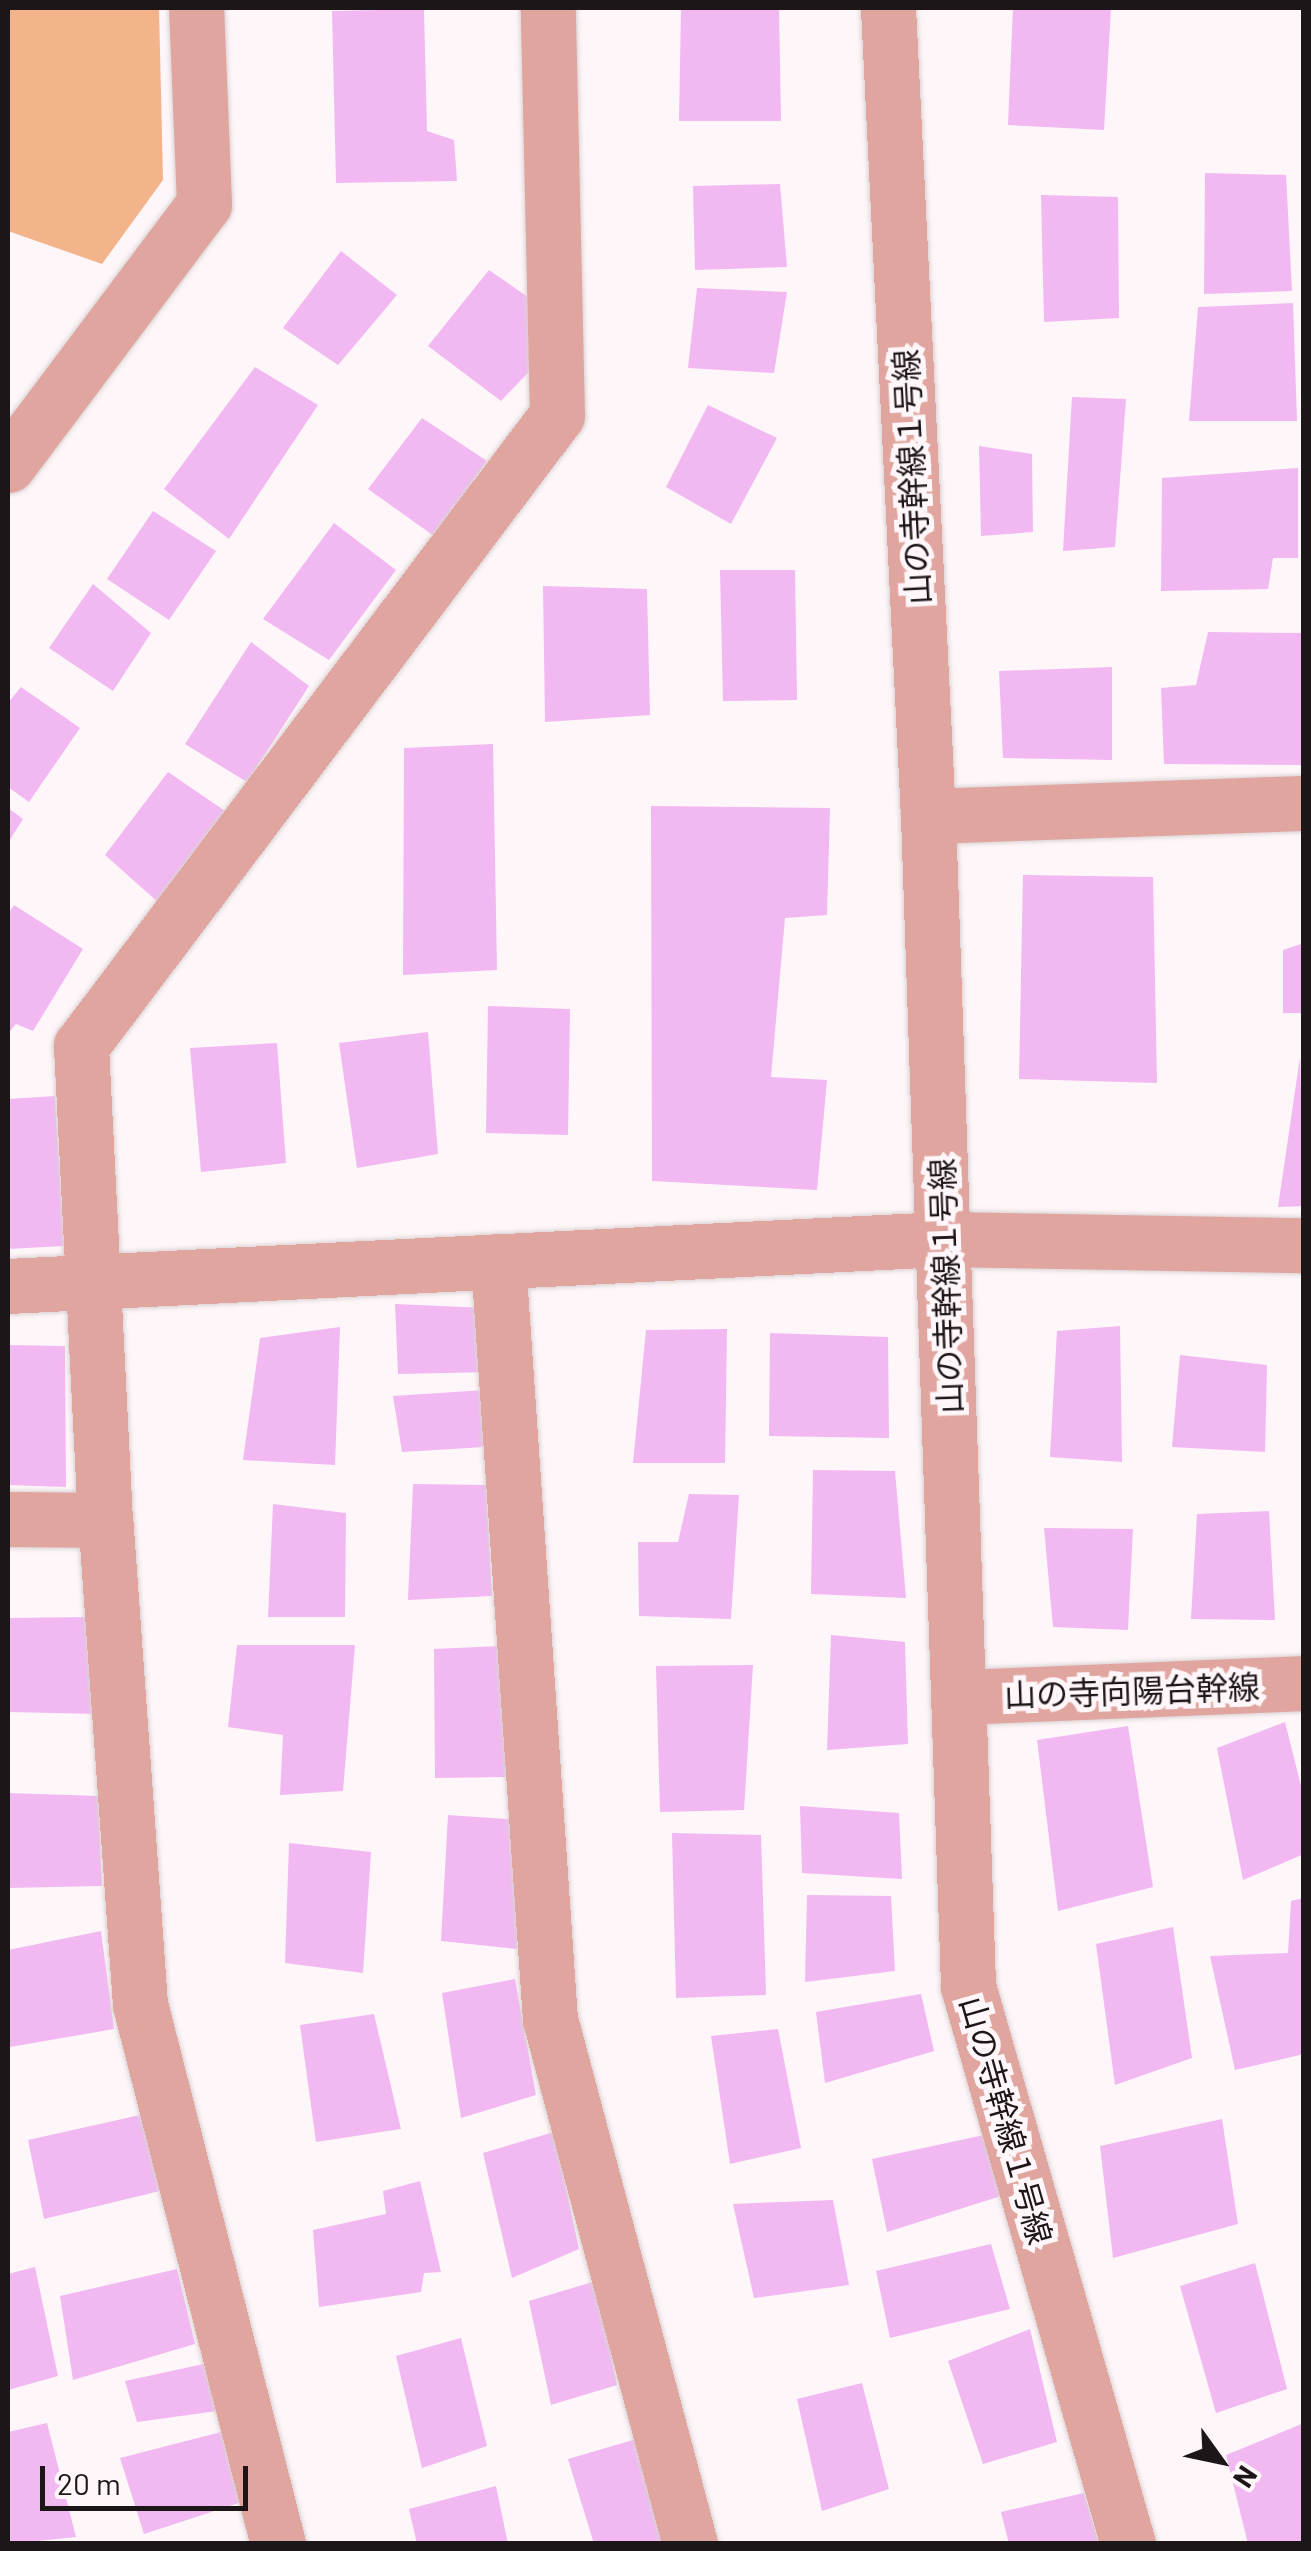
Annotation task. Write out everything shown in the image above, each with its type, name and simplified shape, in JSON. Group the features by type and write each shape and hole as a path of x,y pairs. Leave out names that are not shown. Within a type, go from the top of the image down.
{"street":[{"path":"8,465 204,204 196,8"},
{"path":"278,2544 140,2004 104,1520 81,1046 557,415 548,8"},
{"name":"山の寺幹線１号線","path":"888,8 928,816 968,1986 1128,2544"},
{"path":"928,816 1304,803"},
{"path":"8,1286 942,1238 1304,1246"},
{"path":"498,1260 550,2019 690,2544"},
{"path":"8,1519 104,1520"},
{"name":"山の寺向陽台幹線","path":"960,1696 1304,1683"}],"shaded area":[{"path":"8,8 159,8 163,180 102,264 8,231"}],"building":[{"path":"681,8 779,8 781,121 679,121"},
{"path":"1013,8 1111,8 1104,130 1008,125"},
{"path":"424,9 427,131 454,140 457,181 336,183 332,11"},
{"path":"1205,173 1286,175 1292,291 1204,294"},
{"path":"780,184 787,267 695,270 693,186"},
{"path":"1041,195 1118,197 1119,318 1044,322"},
{"path":"341,251 397,295 338,365 283,328"},
{"path":"489,270 538,304 544,356 501,401 428,346"},
{"path":"697,288 787,292 774,373 688,368"},
{"path":"1293,303 1297,421 1189,421 1198,307"},
{"path":"255,367 318,405 229,539 164,489"},
{"path":"1072,397 1126,399 1115,547 1063,551"},
{"path":"708,405 777,438 731,524 666,487"},
{"path":"422,418 487,461 434,536 368,489"},
{"path":"979,446 1032,454 1033,532 981,536"},
{"path":"1298,468 1298,558 1273,558 1268,589 1161,591 1162,478"},
{"path":"153,511 216,551 169,620 107,579"},
{"path":"334,523 396,570 329,660 263,619"},
{"path":"720,570 795,570 797,700 723,701"},
{"path":"93,584 151,633 113,691 49,648"},
{"path":"543,586 647,589 650,715 545,722"},
{"path":"1208,632 1304,633 1304,765 1164,764 1161,688 1196,685"},
{"path":"251,642 309,686 247,782 185,744"},
{"path":"1112,667 1112,760 1003,758 999,671"},
{"path":"21,687 80,728 29,802 8,787 8,703"},
{"path":"493,744 497,970 403,975 404,748"},
{"path":"168,772 225,811 159,903 105,855"},
{"path":"651,806 830,808 827,915 785,918 771,1077 827,1080 817,1190 652,1181"},
{"path":"8,808 23,819 8,843"},
{"path":"1023,875 1153,877 1157,1083 1019,1079"},
{"path":"14,905 83,949 33,1031 16,1024 8,1033 8,914"},
{"path":"1304,943 1304,1013 1283,1013 1283,950"},
{"path":"488,1006 570,1009 568,1135 486,1133"},
{"path":"428,1032 438,1154 357,1168 339,1043"},
{"path":"277,1043 286,1163 201,1172 190,1048"},
{"path":"1300,1057 1304,1206 1278,1207"},
{"path":"55,1096 64,1246 8,1249 8,1099"},
{"path":"395,1304 486,1308 492,1372 398,1374"},
{"path":"1120,1326 1122,1462 1050,1457 1057,1331"},
{"path":"340,1327 335,1465 243,1460 260,1338"},
{"path":"727,1329 725,1463 633,1463 646,1330"},
{"path":"770,1333 888,1337 889,1438 769,1436"},
{"path":"8,1345 65,1346 66,1487 8,1485"},
{"path":"1180,1355 1267,1365 1265,1452 1172,1447"},
{"path":"485,1390 485,1447 402,1452 393,1396"},
{"path":"813,1470 895,1471 906,1598 811,1594"},
{"path":"413,1484 486,1485 492,1596 408,1600"},
{"path":"689,1494 739,1495 731,1619 639,1616 638,1542 678,1542"},
{"path":"273,1504 346,1513 345,1617 268,1617"},
{"path":"1269,1511 1275,1620 1191,1619 1197,1514"},
{"path":"1044,1528 1133,1529 1128,1630 1053,1627"},
{"path":"88,1617 100,1714 8,1712 8,1618"},
{"path":"831,1635 905,1642 908,1744 827,1750"},
{"path":"237,1645 355,1645 343,1791 280,1795 283,1735 228,1727"},
{"path":"500,1646 507,1777 435,1778 434,1649"},
{"path":"753,1665 744,1810 660,1812 656,1666"},
{"path":"1285,1722 1304,1798 1304,1854 1243,1880 1217,1748"},
{"path":"1128,1726 1153,1887 1058,1911 1037,1740"},
{"path":"8,1793 98,1796 102,1886 8,1888"},
{"path":"800,1806 899,1813 902,1879 802,1873"},
{"path":"448,1815 521,1820 517,1949 441,1941"},
{"path":"672,1833 761,1835 766,1995 676,1998"},
{"path":"289,1843 371,1852 363,1973 285,1963"},
{"path":"807,1895 891,1896 895,1971 805,1982"},
{"path":"1304,1898 1304,2054 1235,2070 1210,1956 1288,1953 1291,1901"},
{"path":"1173,1927 1192,2058 1115,2085 1096,1944"},
{"path":"101,1931 114,2029 10,2047 8,1950"},
{"path":"515,1979 536,2095 461,2118 442,1993"},
{"path":"921,1994 934,2051 825,2083 816,2012"},
{"path":"374,2014 401,2129 316,2142 300,2025"},
{"path":"778,2029 801,2148 730,2164 711,2036"},
{"path":"149,2113 160,2191 44,2219 28,2140"},
{"path":"1222,2119 1238,2224 1113,2258 1100,2146"},
{"path":"554,2132 579,2249 512,2278 483,2153"},
{"path":"984,2135 1001,2196 887,2232 872,2159"},
{"path":"420,2181 441,2272 424,2273 421,2292 319,2307 313,2230 386,2214 383,2191"},
{"path":"833,2200 849,2285 754,2298 733,2204"},
{"path":"991,2244 1010,2309 890,2338 876,2271"},
{"path":"1255,2263 1287,2389 1216,2413 1180,2286"},
{"path":"35,2267 58,2376 8,2390 8,2274"},
{"path":"177,2269 195,2344 73,2380 60,2296"},
{"path":"596,2281 617,2385 551,2405 529,2301"},
{"path":"1030,2329 1057,2442 983,2464 948,2361"},
{"path":"461,2338 487,2446 422,2468 396,2356"},
{"path":"213,2362 217,2411 137,2422 125,2381"},
{"path":"862,2383 889,2489 822,2511 797,2399"},
{"path":"47,2423 76,2537 8,2544 8,2432"},
{"path":"1304,2423 1304,2544 1248,2544 1226,2455"},
{"path":"229,2430 245,2501 144,2534 120,2458"},
{"path":"640,2438 665,2544 594,2544 568,2459"},
{"path":"496,2486 508,2544 417,2544 409,2509"},
{"path":"1084,2493 1099,2544 1009,2544 1001,2512"}]}
